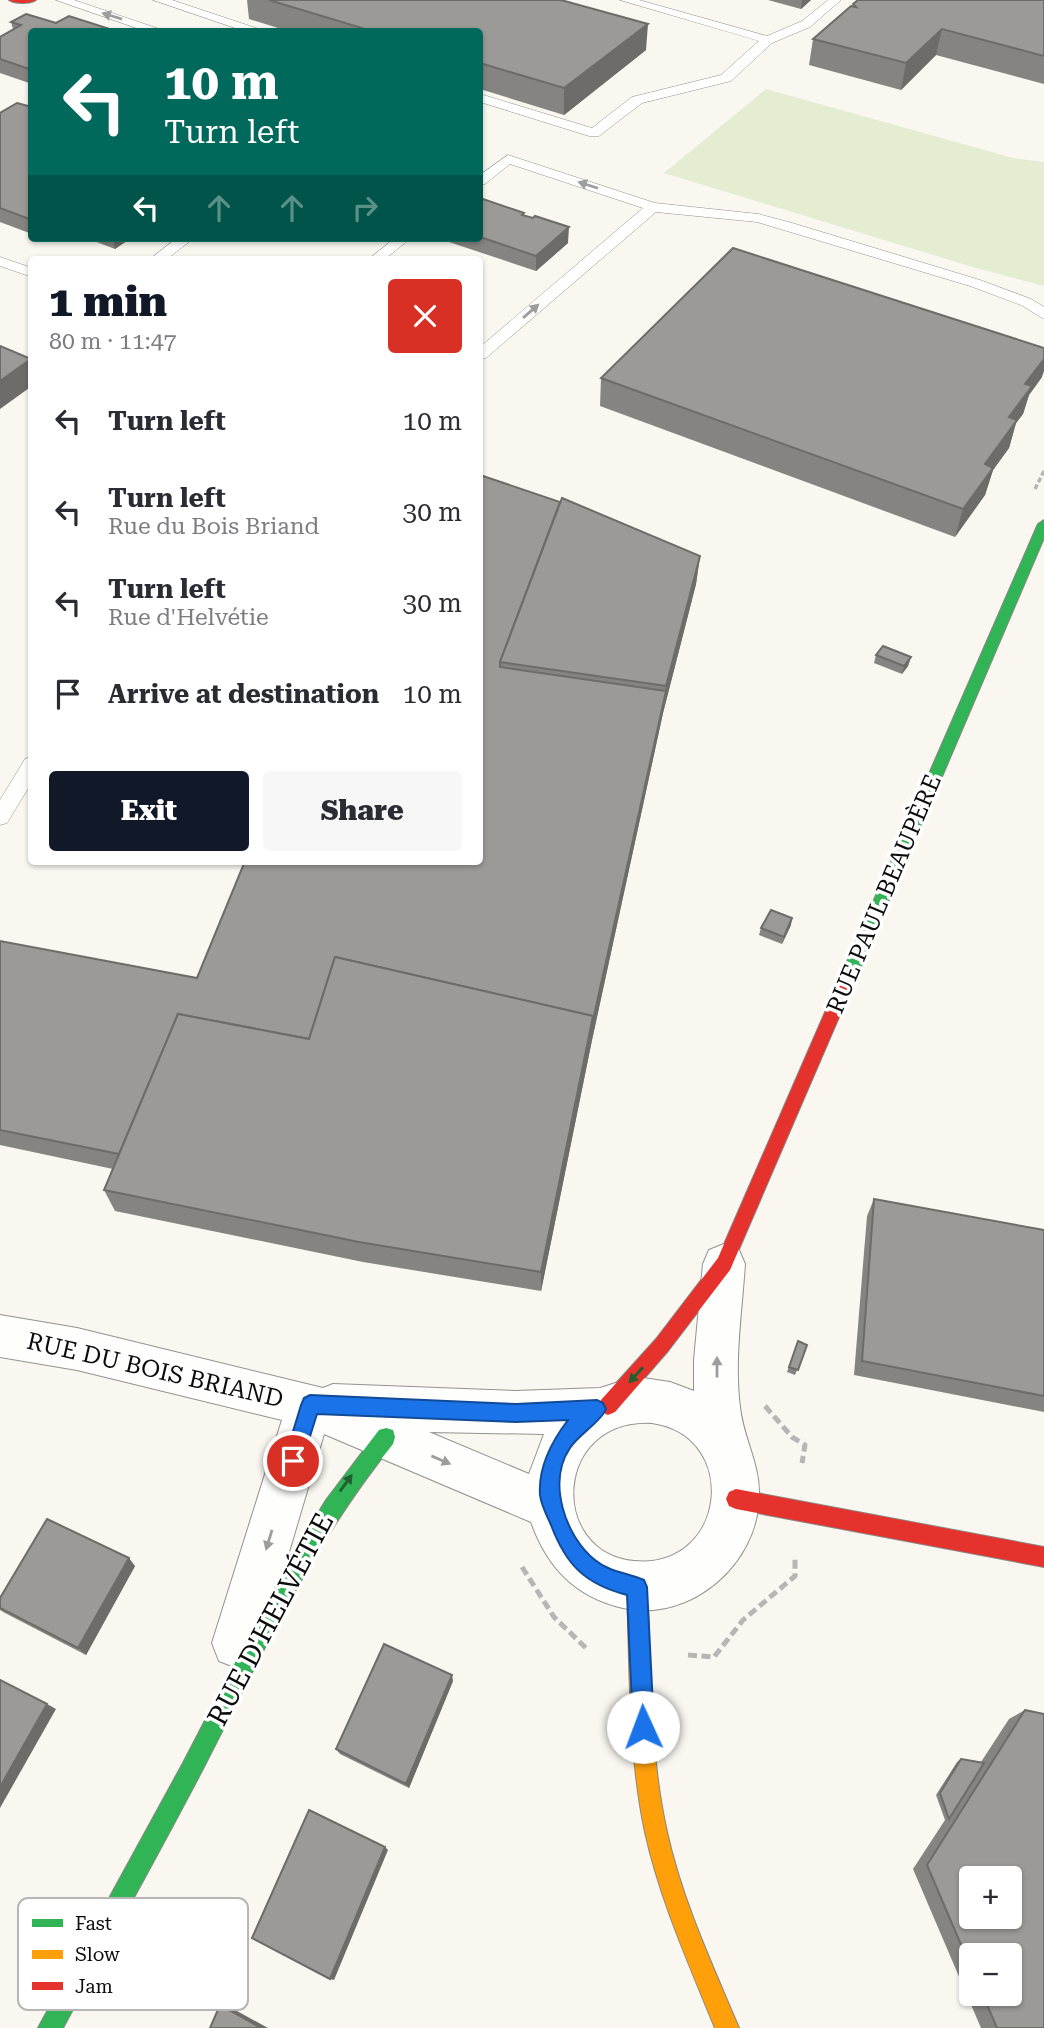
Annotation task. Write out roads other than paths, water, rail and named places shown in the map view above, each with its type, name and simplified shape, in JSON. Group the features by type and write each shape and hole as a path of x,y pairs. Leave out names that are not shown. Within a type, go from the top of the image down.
{"street":[{"path":"13,0 32,0"},
{"name":"RUE PAUL BEAUPÈRE","path":"602,1407 662,1345 724,1264 1044,524"},
{"name":"RUE PAUL BEAUPÈRE","path":"724,1264 716,1360 717,1408 732,1479"},
{"name":"RUE DU BOIS BRIAND","path":"0,1336 77,1349 310,1405 552,1507"},
{"path":"643,1398 664,1402 691,1414 713,1433 732,1479 732,1528 711,1561 678,1582 637,1587 611,1580 588,1567 569,1547 550,1496 552,1470 561,1445 576,1424 602,1407 643,1398"},
{"name":"RUE DU BOIS BRIAND","path":"310,1405 516,1413 602,1407"},
{"name":"RUE D'HELVÉTIE","path":"208,1736 310,1405"},
{"name":"RUE D'HELVÉTIE","path":"120,1898 208,1736 309,1536 349,1477 386,1437"},
{"path":"732,1479 794,1509 1044,1557"},
{"path":"637,1587 644,1752 657,1833 695,1953 727,2028"},
{"name":"RUE D'HELVÉTIE","path":"50,2028 60,2010"}],"lane":[{"path":"62,0 150,28"},
{"path":"159,0 249,28"},
{"path":"626,0 768,40"},
{"path":"483,99 594,133 637,100 726,78 768,40 806,24 835,0"},
{"path":"483,179 509,159 653,206 758,218 975,282 1026,302 1044,314"},
{"path":"483,352 653,206"},
{"path":"161,256 181,242"},
{"path":"380,256 399,242"},
{"path":"0,261 28,272"},
{"path":"0,817 28,771"}]}
